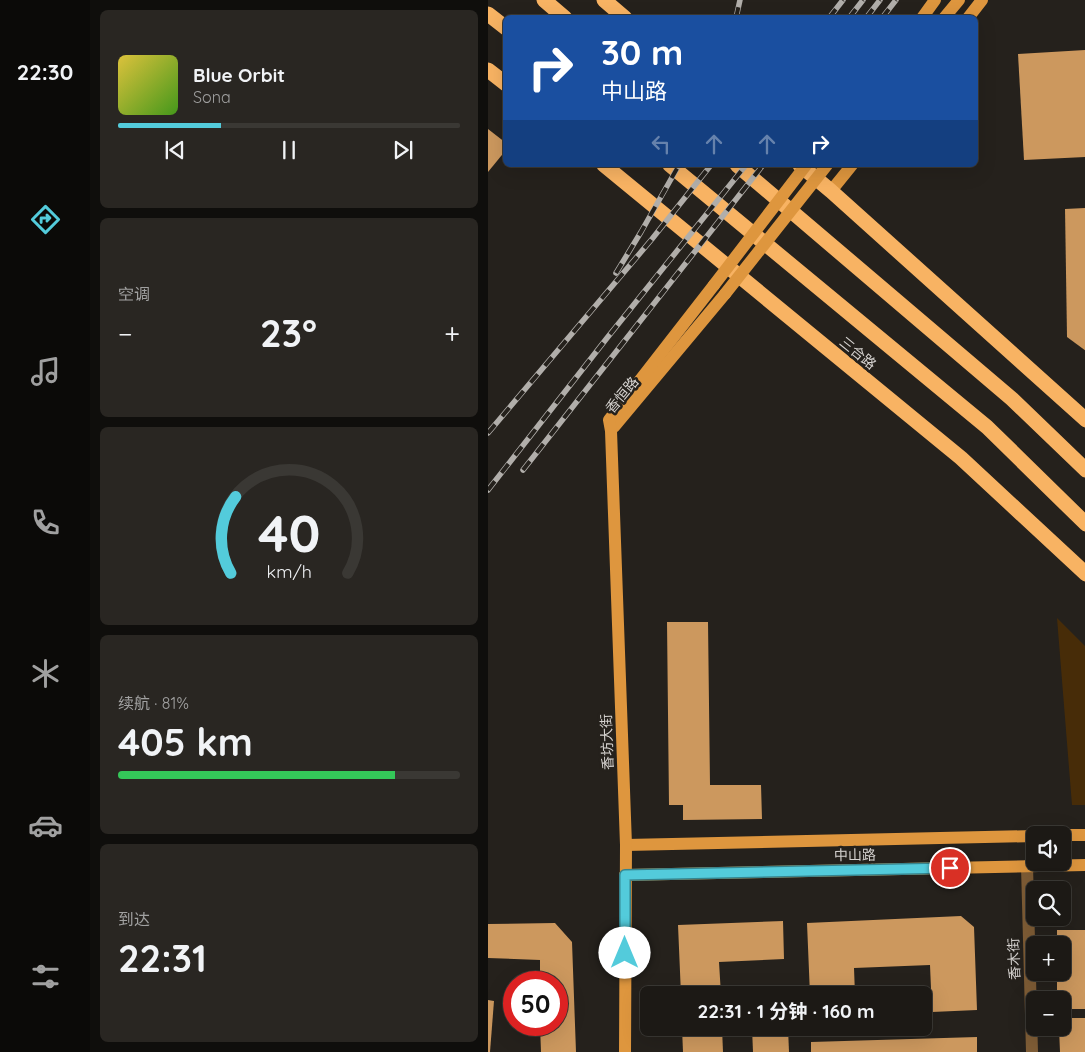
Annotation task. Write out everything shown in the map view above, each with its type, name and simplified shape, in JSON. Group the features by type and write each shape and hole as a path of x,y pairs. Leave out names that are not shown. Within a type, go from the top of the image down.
{"highway":[{"path":"544,0 562,15"},
{"path":"604,0 622,15"},
{"path":"488,14 503,26"},
{"path":"488,70 503,82"},
{"name":"三合路","path":"606,167 961,458 1086,574"},
{"name":"三合路","path":"672,167 987,427 1086,524"},
{"path":"739,167 1012,399 1086,470"},
{"path":"802,167 1086,420"}],"main road":[{"path":"924,15 935,0"},
{"path":"946,15 958,0"},
{"path":"970,15 982,0"},
{"name":"香恒路","path":"611,431 609,420 804,167"},
{"name":"香恒路","path":"611,431 698,328 825,167"},
{"path":"831,191 850,167"},
{"name":"香坊大街","path":"611,431 626,845 625,1052"},
{"path":"1071,836 1086,835"},
{"name":"中山路","path":"626,845 1026,836"},
{"name":"中山路","path":"1071,865 1086,865"},
{"name":"中山路","path":"625,875 1026,866"}],"street":[{"name":"香木街","path":"1027,871 1032,1052"}],"shaded area":[{"path":"1057,618 1085,646 1085,805 1072,805"}],"building":[{"path":"1086,50 1086,157 1024,160 1018,54"},
{"path":"488,129 503,141 503,154 488,172"},
{"path":"1086,208 1086,351 1067,337 1065,209"},
{"path":"667,622 708,622 710,785 761,785 762,819 683,820 683,805 669,805"},
{"path":"961,916 974,927 977,1010 932,1012 930,965 854,968 855,986 810,986 807,923"},
{"path":"783,921 784,959 719,962 720,986 681,986 678,925"},
{"path":"555,923 572,942 576,1052 541,1052 540,1036 568,1036 568,971 540,971 540,960 488,958 488,924"},
{"path":"1057,930 1086,930 1086,1009 1071,1009 1071,991 1057,991 1057,981 1071,981 1071,936 1057,936"},
{"path":"488,1000 494,1001 490,1052 488,1052"},
{"path":"1071,1018 1086,1018 1086,1052 1060,1052 1059,1036 1071,1036"},
{"path":"682,1036 722,1036 723,1052 683,1052"},
{"path":"752,1036 788,1036 789,1052 753,1052"},
{"path":"977,1037 977,1052 811,1052 811,1042"}],"railway":[{"path":"737,15 740,0"},
{"path":"831,15 843,0"},
{"path":"851,15 863,0"},
{"path":"868,15 880,0"},
{"path":"884,15 896,0"},
{"path":"616,273 678,167"},
{"path":"488,433 652,239 709,167"},
{"path":"488,490 744,167"},
{"path":"523,470 761,167"}],"route":[{"path":"625,953 625,875 950,868"}]}
